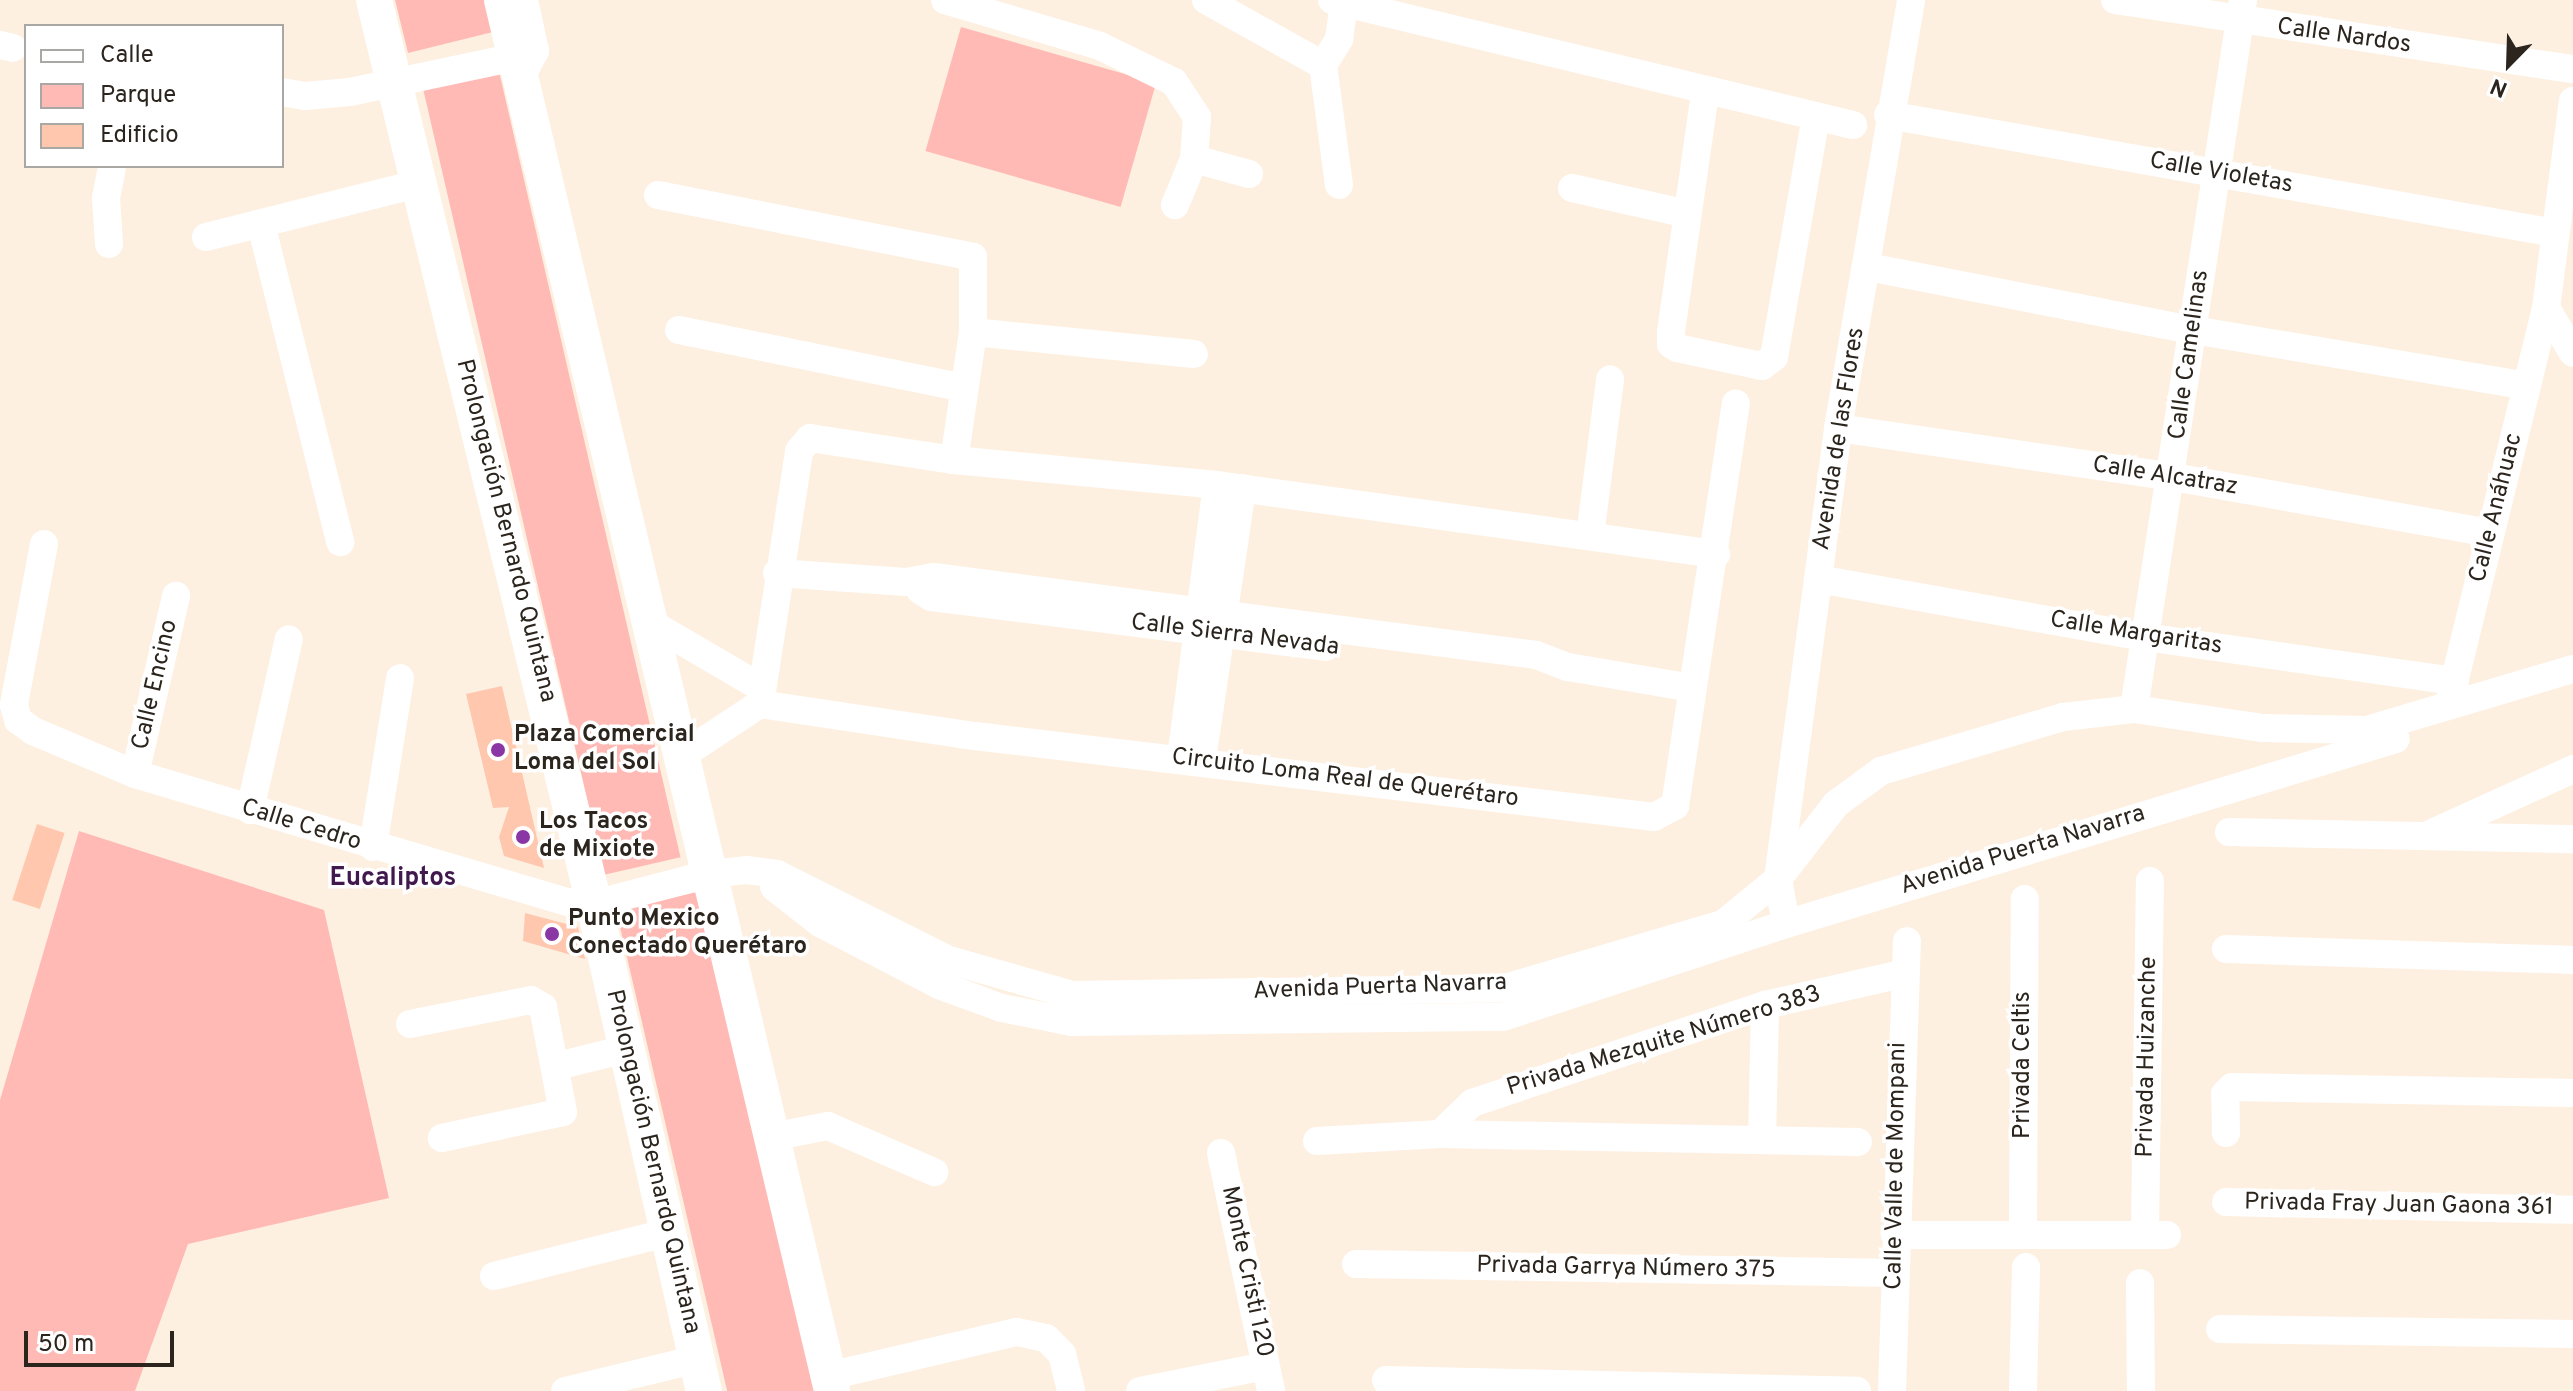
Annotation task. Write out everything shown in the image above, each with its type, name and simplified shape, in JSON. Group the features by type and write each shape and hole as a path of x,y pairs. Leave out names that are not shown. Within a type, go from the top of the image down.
{"main road":[{"name":"Prolongación Bernardo Quintana","path":"374,0 594,904 700,1375"},
{"path":"502,0 830,1383"}],"street":[{"path":"284,92 305,96 519,67 535,51 524,0"},
{"path":"945,0 1100,46 1174,82 1197,117 1194,159 1175,205"},
{"path":"1206,0 1323,65"},
{"name":"Avenida de las Flores","path":"1786,924 1778,879 1838,428 1868,267 1888,115 1911,0"},
{"name":"Calle Nardos","path":"2115,0 2242,11 2573,69"},
{"path":"1339,185 1323,65 1339,39 1338,1 1705,93 1853,125"},
{"name":"Calle Camelinas","path":"2134,709 2173,477 2242,11"},
{"path":"1705,93 1671,344 1769,364 1816,117"},
{"name":"Calle Anáhuac","path":"2451,694 2526,386 2556,291 2555,233 2573,101"},
{"name":"Calle Violetas","path":"1888,115 2555,233"},
{"path":"1194,159 1249,174"},
{"path":"109,244 106,198 112,168"},
{"path":"206,237 421,183"},
{"path":"1572,188 1687,214"},
{"path":"658,195 973,257 973,332 954,460"},
{"path":"261,224 340,542"},
{"path":"1868,267 2193,330 2526,386"},
{"path":"2556,291 2573,353"},
{"path":"679,330 963,388"},
{"path":"973,332 1194,354"},
{"path":"1590,536 1610,379"},
{"name":"Circuito Loma Real de Querétaro","path":"649,622 761,696 1192,759 1654,817 1675,806 1716,554 1736,404"},
{"name":"Calle Alcatraz","path":"1838,428 2173,477 2490,533"},
{"path":"681,756 761,696 777,573 803,442 810,438 954,460 1229,487 1716,554"},
{"path":"1192,759 1229,487"},
{"name":"Calle Cedro","path":"44,544 14,705 18,720 135,774 373,847 568,902 594,904"},
{"name":"Calle Sierra Nevada","path":"777,573 906,582 934,577 1535,674 1568,667 1692,688"},
{"name":"Calle Margaritas","path":"1818,579 2451,694"},
{"name":"Calle Encino","path":"135,774 176,596"},
{"path":"250,810 289,639"},
{"name":"Avenida Puerta Navarra","path":"594,904 709,874 746,870 820,923 939,985 1002,1008 1072,1022 1244,1006 1505,988 1723,924 1778,879 1836,804 1881,771 2063,717 2134,709 2262,728 2367,730 2451,694 2573,669"},
{"path":"373,847 400,678"},
{"name":"Avenida Puerta Navarra","path":"1244,1006 1503,1017 1786,924 2267,776 2573,689"},
{"path":"2262,728 2271,752 2267,776"},
{"path":"2429,835 2573,769"},
{"path":"2229,832 2573,839"},
{"name":"Privada Huizanche","path":"2023,1232 2156,1234 2150,881"},
{"name":"Privada Celtis","path":"2023,1232 2025,899"},
{"name":"Calle Valle de Mompani","path":"1892,1391 1902,974 1907,941"},
{"path":"2226,949 2573,960"},
{"name":"Privada Mezquite Número 383","path":"1440,1134 1472,1103 1765,1005 1902,974"},
{"path":"410,1024 540,1000 566,1106 557,1117 442,1138"},
{"path":"1762,1140 1765,1005"},
{"path":"557,1066 626,1049"},
{"path":"2226,1133 2227,1089 2573,1093"},
{"path":"771,1137 828,1126 934,1172"},
{"name":"Privada Mezquite Número 383","path":"1317,1141 1440,1134 1858,1142"},
{"name":"Monte Cristi 120","path":"1221,1153 1268,1379"},
{"name":"Privada Fray Juan Gaona 361","path":"2226,1202 2573,1210"},
{"path":"1895,1235 2023,1232"},
{"path":"494,1276 666,1233"},
{"name":"Privada Garrya Número 375","path":"1356,1264 1895,1273"},
{"path":"2023,1391 2026,1267"},
{"path":"2140,1283 2141,1391"},
{"path":"2220,1329 2573,1334"},
{"path":"830,1383 1017,1332 1046,1338 1062,1354 1071,1391"},
{"path":"565,1391 700,1375"},
{"path":"1140,1391 1268,1379"},
{"path":"1386,1380 1857,1391"}],"green space":[{"path":"395,0 485,0 493,32 408,53"},
{"path":"961,27 1156,83 1121,207 925,151"},
{"path":"499,71 681,857 605,875 423,89"},
{"path":"79,831 324,910 389,1198 188,1244 135,1391 0,1391 0,1100"},
{"path":"701,891 816,1391 727,1391 616,911"}],"building":[{"name":"Plaza Comercial Loma del Sol","path":"502,686 544,868 504,856 499,837 509,807 493,808 466,694"},
{"path":"37,824 65,833 40,909 12,900"},
{"name":"Punto Mexico Conectado Querétaro","path":"525,913 578,927 585,959 523,941"}],"place":[{"name":"Plaza Comercial Loma del Sol","path":"498,750"},
{"name":"Los Tacos de Mixiote","path":"523,837"},
{"name":"Punto Mexico Conectado Querétaro","path":"552,934"}],"district":[{"name":"Eucaliptos","path":"393,879"}]}
